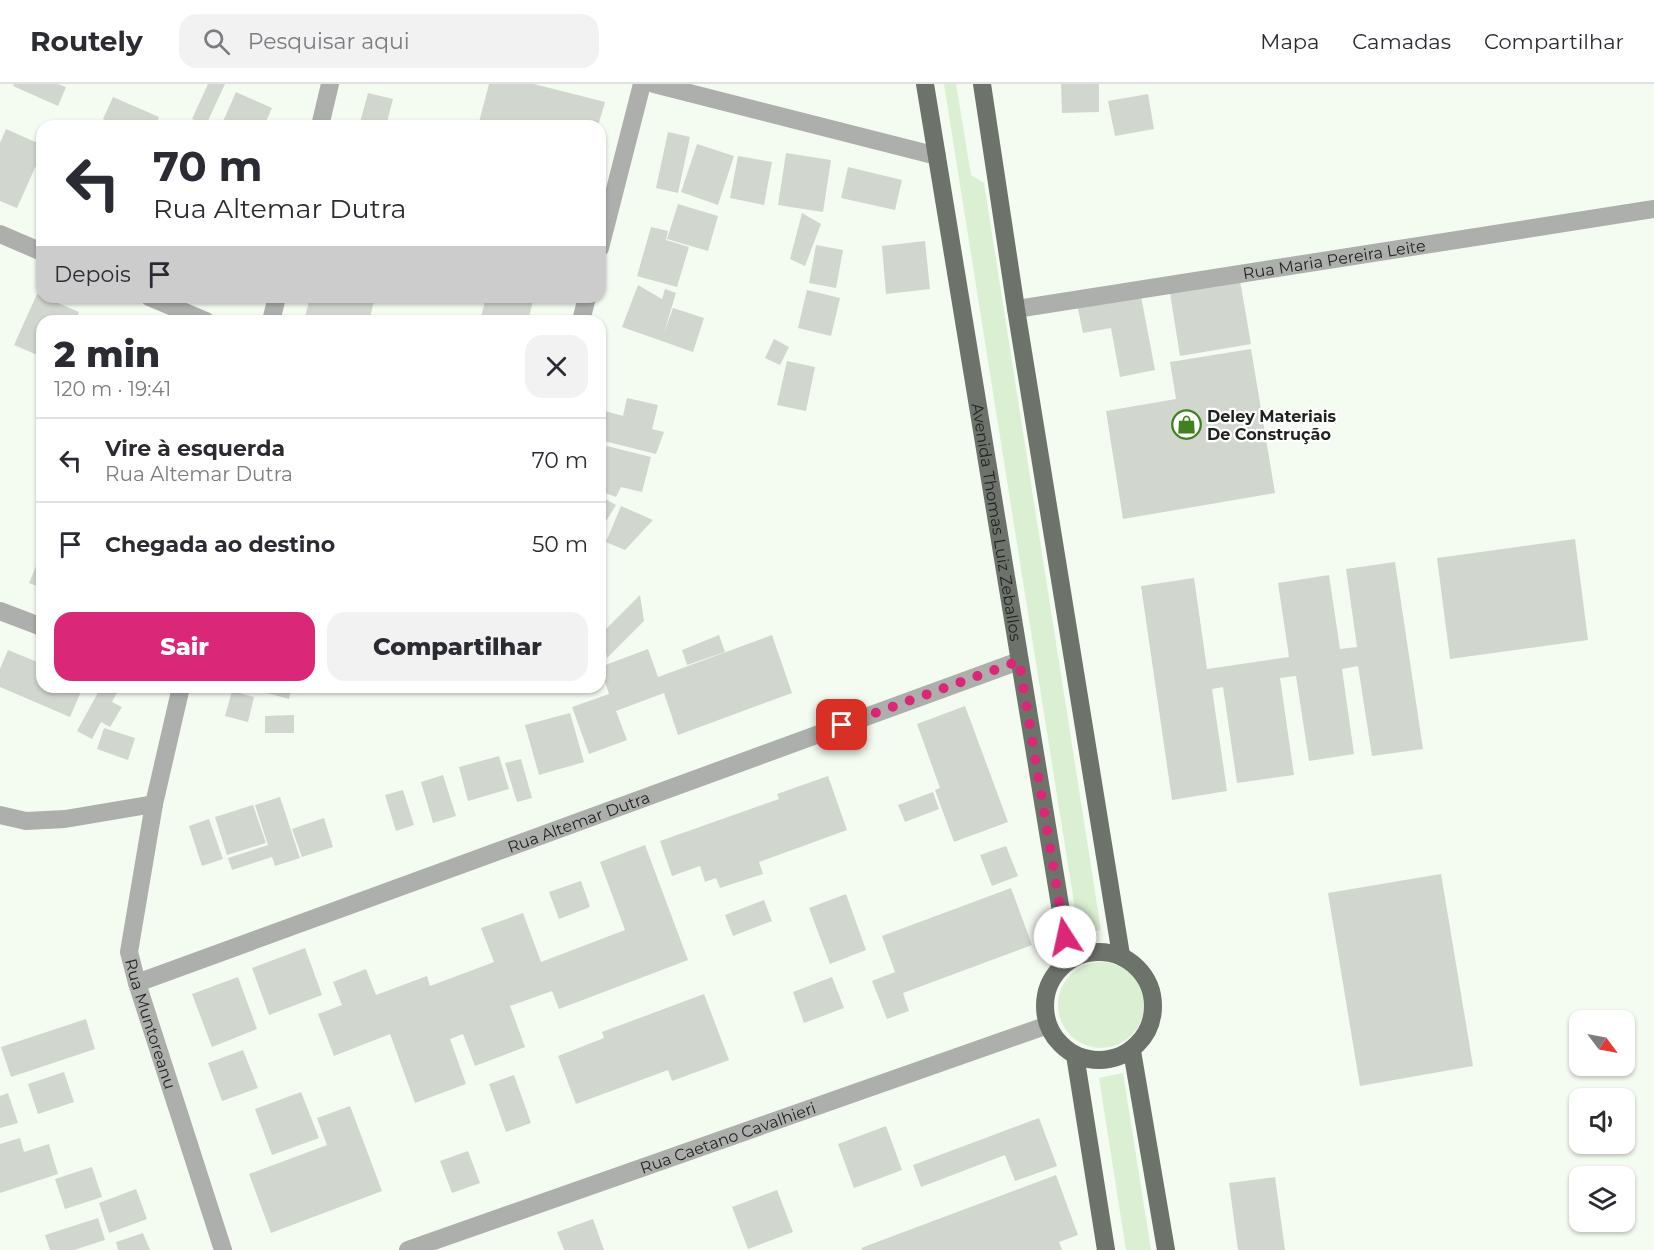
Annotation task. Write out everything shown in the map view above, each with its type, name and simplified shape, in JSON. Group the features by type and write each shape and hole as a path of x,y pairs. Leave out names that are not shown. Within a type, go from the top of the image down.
{"main road":[{"name":"Avenida Thomas Luiz Zeballos","path":"925,84 1069,960"},
{"path":"982,84 1016,309 1121,955"},
{"path":"1094,951 1121,955 1137,965 1149,981 1154,999 1153,1019 1149,1028 1132,1051 1114,1059 1094,1061 1075,1055 1058,1043 1048,1025 1044,1007 1047,989 1056,972 1069,960 1094,951"},
{"path":"1132,1051 1166,1250"},
{"path":"1075,1055 1106,1250"}],"street":[{"path":"321,120 330,84"},
{"path":"606,225 642,84"},
{"path":"654,84 937,156"},
{"name":"Rua Maria Pereira Leite","path":"1016,309 1654,209"},
{"path":"0,234 36,249"},
{"path":"163,303 192,315"},
{"path":"0,611 36,625"},
{"name":"Rua Altemar Dutra","path":"137,983 1019,661"},
{"name":"Rua Muntoreanu","path":"180,693 154,804 129,952 223,1250"},
{"path":"0,815 26,821 64,819 154,804"},
{"name":"Rua Caetano Cavalhieri","path":"408,1250 1048,1025"}],"green space":[{"path":"944,84 956,84 971,175 984,183 1101,930 1079,934"},
{"path":"1101,962 1118,965 1132,974 1141,988 1144,1005 1141,1022 1132,1036 1118,1045 1101,1048 1084,1045 1070,1036 1061,1022 1058,1005 1061,988 1070,974 1084,965"},
{"path":"1123,1073 1151,1250 1126,1250 1099,1078"}],"building":[{"path":"14,84 58,84 66,87 58,106 13,86"},
{"path":"208,84 225,84 208,120 192,119"},
{"path":"489,84 534,84 605,102 600,120 480,120"},
{"path":"1061,84 1099,84 1099,112 1062,113"},
{"path":"236,92 272,108 267,120 224,120"},
{"path":"368,93 393,99 388,120 361,120"},
{"path":"1148,94 1154,129 1115,136 1108,101"},
{"path":"113,97 159,117 158,120 103,119"},
{"path":"6,129 36,142 36,165 17,208 0,201 0,143"},
{"path":"668,132 690,137 678,193 656,188"},
{"path":"697,144 734,156 718,205 681,192"},
{"path":"786,153 831,160 823,212 778,205"},
{"path":"738,156 772,162 764,205 730,198"},
{"path":"848,167 902,180 895,210 841,198"},
{"path":"678,204 718,216 708,251 667,239"},
{"path":"802,213 821,224 805,266 790,259"},
{"path":"651,227 668,231 666,240 689,247 677,287 637,276"},
{"path":"925,241 930,289 886,294 882,246"},
{"path":"816,245 843,250 836,288 809,283"},
{"path":"1239,275 1251,344 1180,356 1169,287"},
{"path":"638,285 662,299 665,289 676,293 664,333 673,308 704,318 693,352 622,327"},
{"path":"807,290 840,298 831,336 798,328"},
{"path":"1140,291 1155,370 1120,377 1111,328 1083,333 1077,304"},
{"path":"36,296 36,303 58,303 79,312 78,315 36,315 36,354 14,345"},
{"path":"308,303 374,303 370,315 306,315"},
{"path":"484,303 532,303 530,315 482,315"},
{"path":"774,339 789,347 780,365 765,358"},
{"path":"1251,349 1275,493 1123,519 1106,411 1176,399 1170,362"},
{"path":"787,361 815,367 806,411 777,405"},
{"path":"627,398 658,405 652,429 664,432 656,454 606,442 606,411 623,416"},
{"path":"607,446 651,457 642,492 621,487 616,497 606,493"},
{"path":"606,499 616,505 606,521"},
{"path":"621,506 653,520 625,550 606,542"},
{"path":"1575,539 1588,640 1450,659 1437,558"},
{"path":"1395,562 1423,749 1372,756 1358,666 1342,669 1354,754 1309,761 1296,676 1280,678 1294,775 1237,783 1223,687 1212,689 1227,791 1172,800 1141,586 1194,578 1207,669 1289,657 1278,583 1329,575 1340,649 1357,647 1346,569"},
{"path":"36,566 36,586 29,583"},
{"path":"640,595 644,621 607,658 606,629"},
{"path":"719,635 725,652 687,665 682,650"},
{"path":"772,635 792,693 678,735 664,693 616,711 627,740 589,754 572,707 609,694 606,685 606,665 648,649 658,677"},
{"path":"8,650 36,662 36,693 80,693 70,717 0,687 0,669"},
{"path":"98,693 117,693 112,702 122,707 110,727 101,722 92,739 77,731"},
{"path":"231,693 254,697 248,722 225,716"},
{"path":"267,693 290,693 289,699"},
{"path":"965,706 1008,822 954,842 935,790 940,788 917,724"},
{"path":"570,713 584,762 539,775 525,725"},
{"path":"294,715 294,733 265,733 265,716"},
{"path":"104,728 135,738 128,760 97,749"},
{"path":"499,756 509,789 468,801 459,767"},
{"path":"521,759 532,798 517,802 505,763"},
{"path":"443,775 456,816 433,823 421,782"},
{"path":"828,776 847,830 759,862 763,874 720,888 716,878 705,882 700,866 672,876 660,841 779,799 777,794"},
{"path":"403,790 414,825 396,831 385,795"},
{"path":"933,792 939,809 905,822 898,805"},
{"path":"280,797 300,858 275,866 272,857 232,870 228,858 268,845 255,805"},
{"path":"253,805 266,843 227,855 215,817"},
{"path":"324,818 333,847 302,857 292,829"},
{"path":"209,819 223,859 202,866 189,826"},
{"path":"645,845 688,960 559,1009 552,991 510,1006 525,1047 475,1066 463,1034 450,1039 466,1084 415,1103 390,1034 334,1056 318,1014 342,1005 333,982 366,969 376,995 427,976 430,986 494,962 481,928 523,913 541,962 625,930 600,862"},
{"path":"1006,846 1018,876 992,886 980,855"},
{"path":"1441,874 1473,1066 1360,1086 1328,893"},
{"path":"581,881 590,907 559,919 549,892"},
{"path":"1011,888 1032,945 903,993 909,1011 887,1019 872,981 895,972 882,936"},
{"path":"846,894 866,950 830,964 809,908"},
{"path":"764,900 772,921 733,936 725,915"},
{"path":"305,948 322,995 269,1015 252,968"},
{"path":"238,977 257,1029 212,1047 192,994"},
{"path":"832,977 844,1008 804,1023 793,992"},
{"path":"704,994 729,1060 672,1081 668,1070 576,1104 558,1056 604,1038 602,1032"},
{"path":"86,1019 95,1049 11,1077 1,1047"},
{"path":"243,1050 258,1088 222,1101 208,1063"},
{"path":"64,1072 74,1102 38,1114 28,1084"},
{"path":"514,1075 531,1123 506,1132 489,1084"},
{"path":"301,1092 319,1138 272,1155 255,1109"},
{"path":"8,1093 18,1123 0,1128 0,1096"},
{"path":"350,1106 382,1191 271,1233 249,1174 327,1145 317,1118"},
{"path":"1039,1118 1057,1166 1015,1181 1005,1155 921,1187 913,1165"},
{"path":"886,1126 902,1170 854,1188 838,1144"},
{"path":"20,1138 24,1152 49,1144 58,1174 0,1193 0,1144"},
{"path":"468,1151 480,1183 452,1193 440,1161"},
{"path":"92,1167 102,1197 65,1209 55,1179"},
{"path":"1056,1175 1078,1235 1059,1242 1062,1250 862,1250 861,1248"},
{"path":"1275,1177 1285,1250 1238,1250 1229,1183"},
{"path":"136,1189 147,1219 109,1233 99,1203"},
{"path":"777,1190 793,1232 748,1249 732,1207"},
{"path":"98,1218 105,1240 74,1250 50,1250 45,1235"},
{"path":"593,1219 604,1250 564,1250 557,1232"},
{"path":"143,1233 150,1250 118,1250 116,1242"}],"place":[{"name":"Deley Materiais De Construção","path":"1186,425"}],"route":[{"path":"842,725 1019,661 1065,937"}]}
